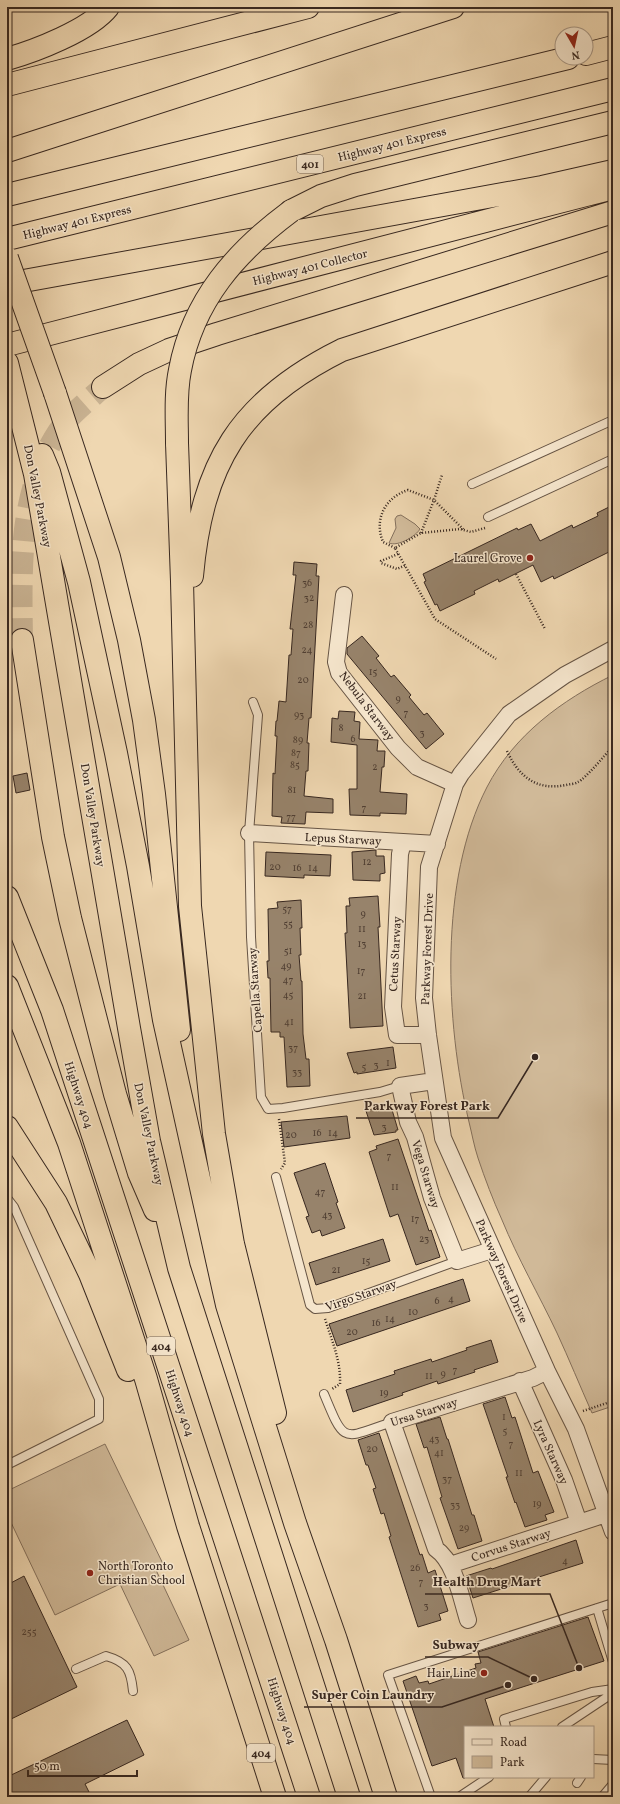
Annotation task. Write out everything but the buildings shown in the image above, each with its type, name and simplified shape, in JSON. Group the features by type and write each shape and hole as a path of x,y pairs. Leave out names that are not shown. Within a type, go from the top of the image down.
{"highway":[{"path":"7,59 63,38 103,14 108,7"},
{"path":"7,85 308,7"},
{"path":"7,151 453,7"},
{"path":"594,52 613,47"},
{"path":"7,195 554,61"},
{"name":"Highway 401 Express","path":"7,239 613,89"},
{"path":"336,1640 269,1395 233,1244 214,1134 190,906 177,444 180,370 191,333 203,305 218,281 235,260 263,232 291,211 321,196 355,185 613,122"},
{"path":"7,284 527,189 613,171"},
{"name":"Highway 401 Collector","path":"7,345 89,325 613,188"},
{"path":"103,387 139,364 169,350 216,334 613,212"},
{"path":"7,258 55,393 110,557 129,640 143,712 154,794 191,1143"},
{"path":"184,677 193,564 203,505 220,460 232,440 247,420 266,399 306,370 342,350 613,262"},
{"path":"7,352 89,325"},
{"name":"Don Valley Parkway","path":"7,363 17,397 35,474 145,1119 179,1268"},
{"path":"17,397 49,472 79,582 116,753 138,866 164,1020 227,1305 295,1523 336,1640 386,1797"},
{"path":"22,640 53,837 70,918 115,1094 137,1166 179,1268 349,1797"},
{"name":"Highway 404","path":"7,897 52,1010 309,1797"},
{"name":"Highway 404","path":"7,986 69,1143 146,1379 188,1526 275,1797"},
{"path":"7,1127 56,1203 90,1274 188,1526"}],"street":[{"name":"Nebula Starway","path":"344,595 336,662 339,673 398,748 417,767 455,784"},
{"name":"Parkway Forest Drive","path":"613,649 565,675 509,714 461,774 455,784 430,867 424,998 434,1081 443,1138 547,1371 576,1429 610,1514 613,1532"},
{"name":"Lepus Starway","path":"249,833 436,844"},
{"name":"Cetus Starway","path":"403,842 400,854 394,1014 396,1035 428,1035"},
{"name":"Capella Starway","path":"400,1086 434,1081"},
{"name":"Vega Starway","path":"400,1086 408,1122 415,1137 432,1198 456,1261"},
{"name":"Virgo Starway","path":"456,1261 492,1250"},
{"name":"Ursa Starway","path":"392,1422 533,1378 547,1371"},
{"name":"Lyra Starway","path":"520,1382 564,1480 579,1523"},
{"path":"392,1422 436,1549 445,1557 450,1565 468,1620"},
{"name":"Corvus Starway","path":"450,1565 610,1514"}],"lane":[{"path":"472,484 613,420"},
{"path":"488,516 613,459"},
{"name":"Capella Starway","path":"253,702 258,715 249,833 251,937 261,1097 268,1109 283,1108 380,1092 400,1086"},
{"name":"Virgo Starway","path":"276,1177 310,1305 315,1309 328,1308 456,1261"},
{"path":"7,1198 14,1207 99,1398 99,1419 7,1465"},
{"name":"Ursa Starway","path":"324,1394 336,1425 344,1433 352,1435 392,1422"},
{"path":"431,1797 388,1675 613,1603"},
{"path":"597,1608 613,1662"},
{"path":"76,1669 106,1656 120,1660 132,1676 133,1691"},
{"path":"506,1726 504,1719 592,1692 613,1689"},
{"path":"564,1726 613,1693"},
{"path":"594,1760 613,1760"},
{"path":"459,1797 488,1778"},
{"path":"529,1797 545,1778"},
{"path":"602,1797 613,1784"}],"path":[{"path":"421,533 442,475"},
{"path":"465,530 434,500 408,490 396,496 384,507 380,517 379,533 383,542 395,548 406,565 435,619 496,659"},
{"path":"395,548 421,533 460,529 471,532 492,527 488,516"},
{"path":"398,554 381,561 381,563 397,569 406,565"},
{"path":"516,574 545,629"},
{"path":"507,751 520,772 533,783 553,788 578,782 613,746"},
{"path":"276,1177 285,1163 278,1115"},
{"path":"324,1315 339,1361 340,1371 340,1384 324,1394"},
{"path":"570,1416 613,1401"}],"green space":[{"path":"401,515 420,529 415,535 402,542 393,544 389,543 396,528 395,519 397,516"},
{"path":"613,675 613,1406 592,1413 557,1333 508,1234 489,1189 477,1154 461,1083 455,1041 451,997 451,952 454,907 461,865 471,824 487,787 498,768 525,735 541,721 576,696"},
{"path":"105,1444 164,1566 156,1570 189,1640 154,1656 120,1584 55,1615 7,1514 7,1491"}],"tunnel":[{"path":"22,640 22,560 29,506 35,480 45,456 62,426 103,387"}],"place":[{"name":"Laurel Grove","path":"530,558"},
{"name":"Parkway Forest Park","path":"535,1057"},
{"name":"North Toronto Christian School","path":"90,1573"},
{"name":"Health Drug Mart","path":"579,1668"},
{"name":"Hair Line","path":"484,1673"},
{"name":"Subway","path":"534,1679"},
{"name":"Super Coin Laundry","path":"508,1685"}]}
